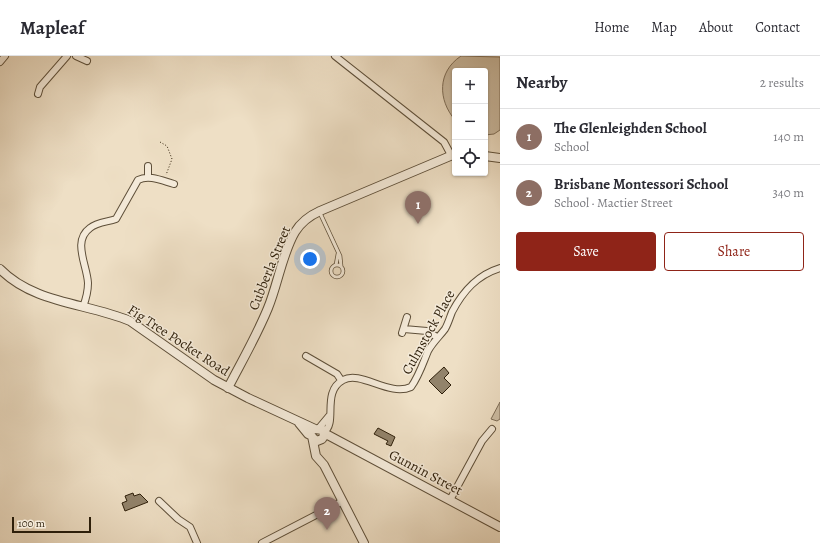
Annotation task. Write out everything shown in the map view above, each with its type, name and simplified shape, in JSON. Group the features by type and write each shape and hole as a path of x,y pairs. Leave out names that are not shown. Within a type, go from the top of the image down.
{"street":[{"path":"0,62 5,56"},
{"path":"38,94 40,86 67,56"},
{"path":"76,56 87,61"},
{"path":"339,57 444,142 452,153"},
{"name":"Cubberla Street","path":"228,388 250,348 268,307 295,233 307,218 319,211 452,154"},
{"path":"488,156 500,158"},
{"path":"148,166 148,177"},
{"path":"84,307 88,282 80,244 83,235 97,224 116,219 138,180 148,177 174,184"},
{"name":"Culmstock Place","path":"341,380 351,377 398,390 405,390 411,387 429,350 437,337 445,329 458,300 474,281 489,272 500,268"},
{"name":"Fig Tree Pocket Road","path":"0,269 9,277 34,292 116,315 130,321 228,388 298,421 319,435"},
{"path":"407,317 403,331 427,331 437,337"},
{"path":"306,356 337,374 341,380 337,384 330,399 329,416 319,435 316,456 324,465 364,543"},
{"path":"450,500 482,442 492,429"},
{"name":"Gunnin Street","path":"319,435 339,441 500,527"},
{"path":"160,501 178,519 190,527 197,543"},
{"path":"262,543 343,501"}],"lane":[{"path":"319,211 338,254 343,269 343,273 336,277 331,271 336,265 338,254"},
{"path":"336,265 341,266"}],"path":[{"path":"160,142 167,146 172,159 165,181"}],"shaded area":[{"path":"461,56 500,57 500,130 494,134 488,135 488,68 452,68 452,116 449,112 445,104 443,86 444,78 453,63"},
{"path":"500,402 500,419 497,421 491,419"}],"building":[{"path":"444,367 449,373 444,378 451,385 442,394 429,381"},
{"path":"378,428 395,437 391,446 386,444 388,441 374,434"},
{"path":"133,493 134,496 140,494 148,502 125,511 122,503 127,501 125,496"}],"place":[{"name":"The Glenleighden School","path":"418,224"},
{"name":"Brisbane Montessori School","path":"327,530"}]}
